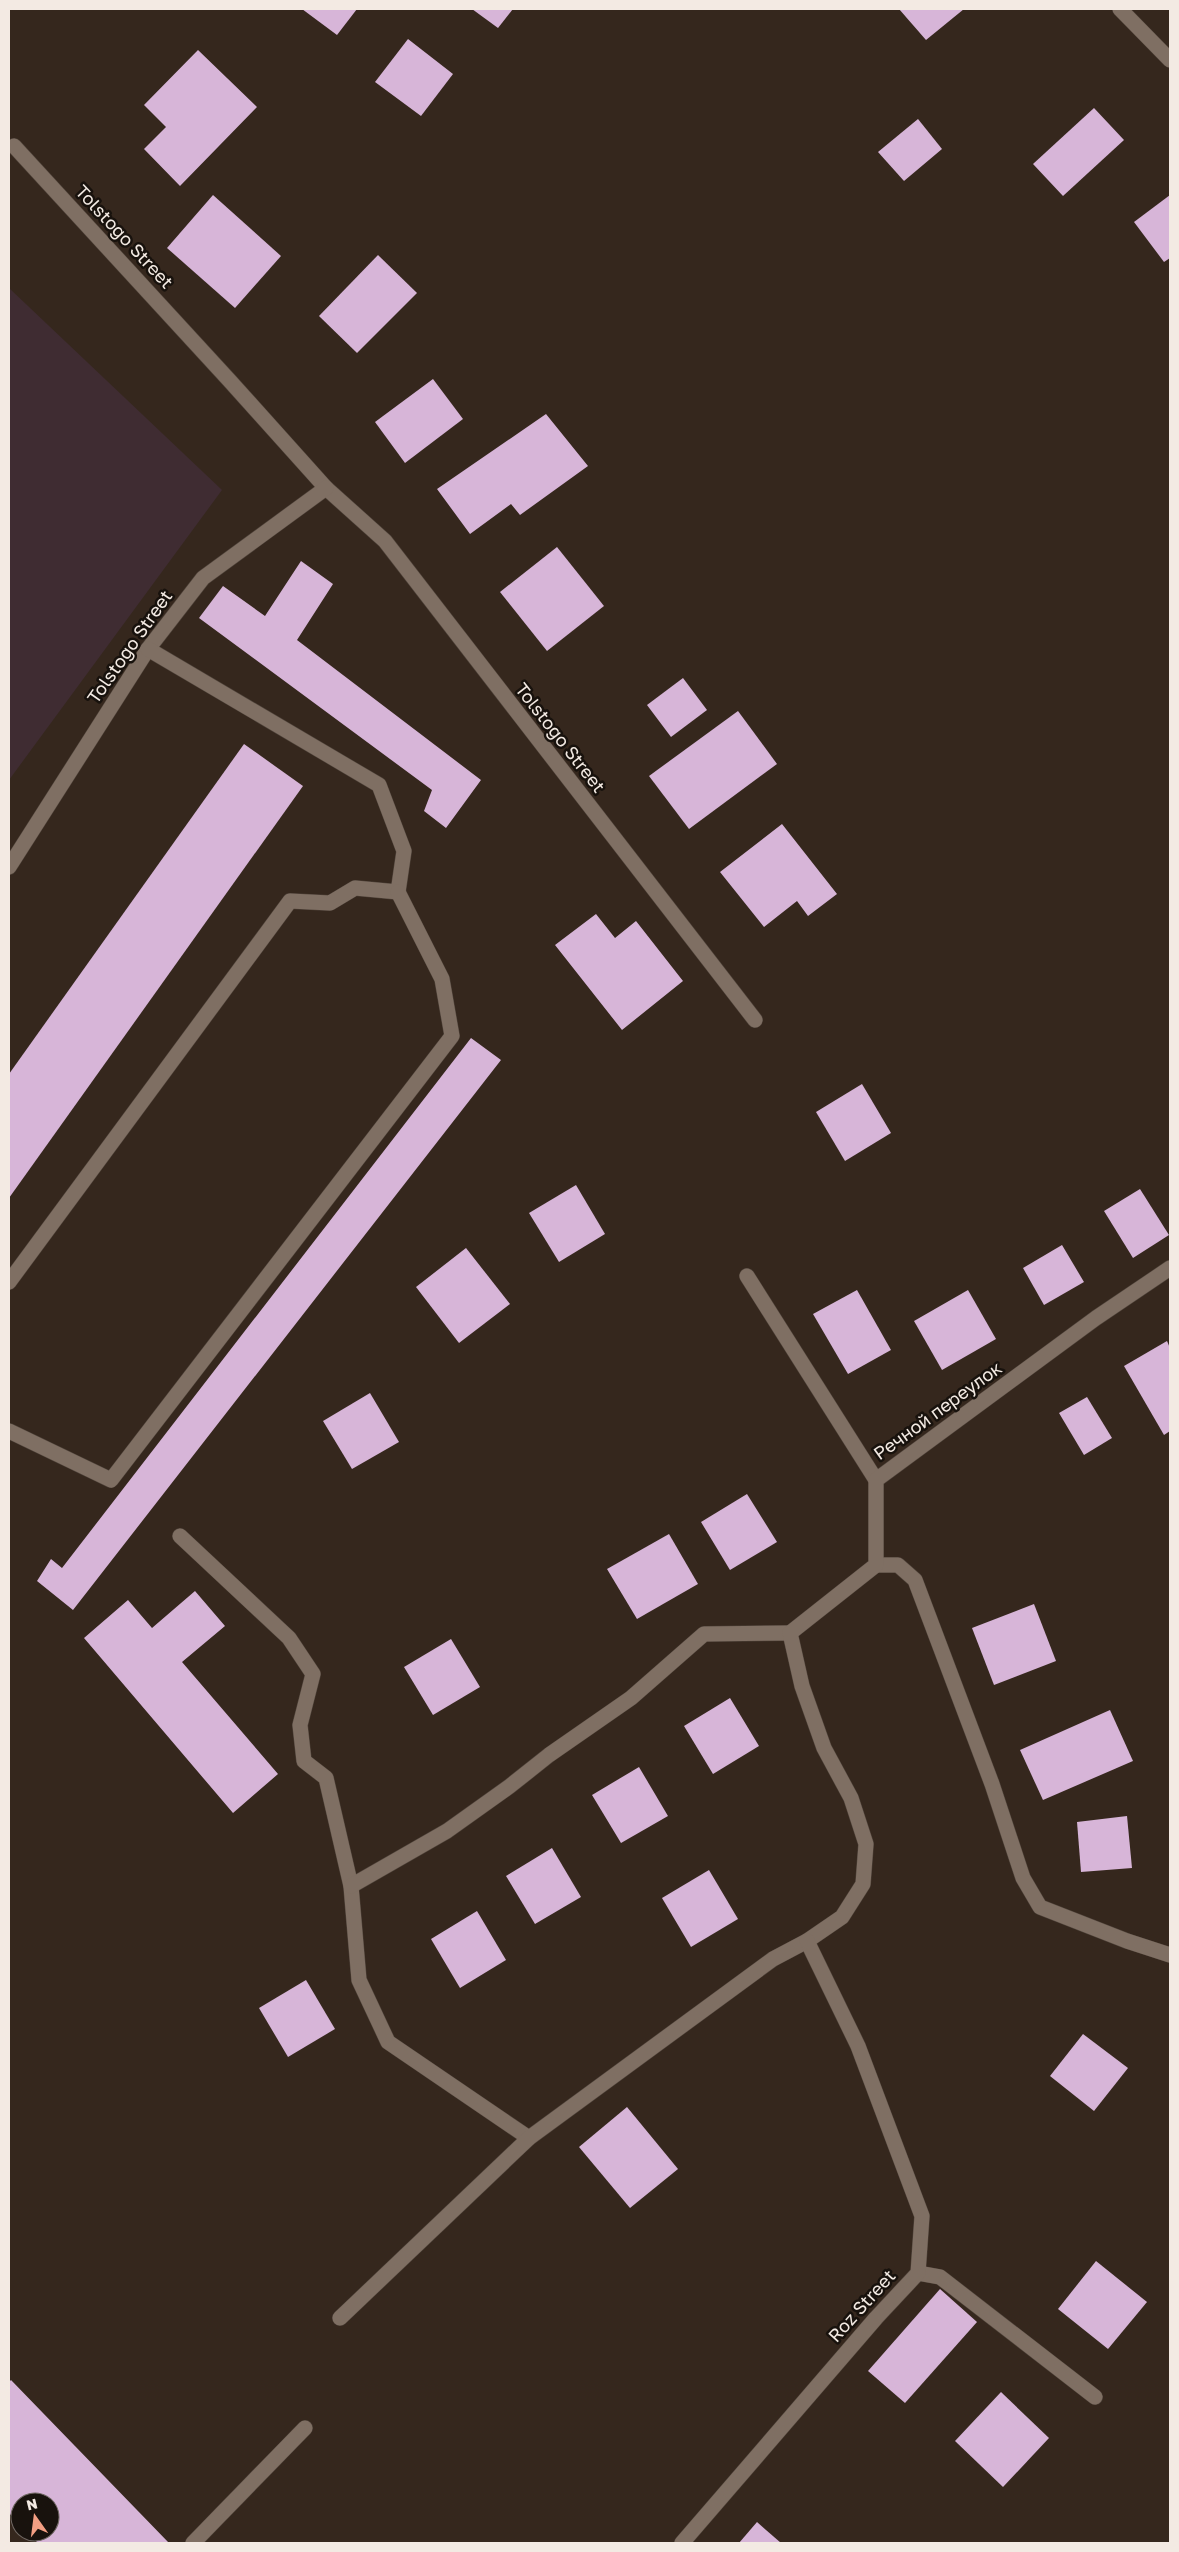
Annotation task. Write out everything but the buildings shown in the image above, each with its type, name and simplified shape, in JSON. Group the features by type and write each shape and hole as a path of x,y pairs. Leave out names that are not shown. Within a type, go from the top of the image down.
{"street":[{"path":"1120,9 1170,60"},
{"name":"Tolstogo Street","path":"14,146 230,380 326,488 385,541 755,1020"},
{"name":"Tolstogo Street","path":"9,868 148,649 202,578 326,488"},
{"path":"9,1431 111,1480 452,1036 442,979 398,892 404,851 379,785 148,649"},
{"path":"9,1282 290,901 330,903 355,888 398,892"},
{"name":"Речной переулок","path":"876,1566 876,1480 1096,1318 1170,1268"},
{"path":"747,1276 876,1480"},
{"path":"180,1536 288,1638 312,1674 300,1725 304,1761 326,1778 350,1886 359,1980 388,2042 529,2138"},
{"path":"350,1886 463,1820 549,1755 631,1698 704,1634 790,1633 876,1566 898,1565 915,1580 992,1784 1023,1878 1040,1907 1127,1941 1170,1955"},
{"path":"340,2318 529,2138 773,1958 807,1941 842,1917 863,1884 866,1844 851,1798 824,1748 802,1686 790,1633"},
{"name":"Roz Street","path":"682,2543 876,2318 918,2273 922,2216 858,2046 807,1941"},
{"path":"918,2273 940,2278 1095,2397"},
{"path":"193,2543 305,2428"}],"shaded area":[{"path":"9,288 222,490 9,780"}]}
